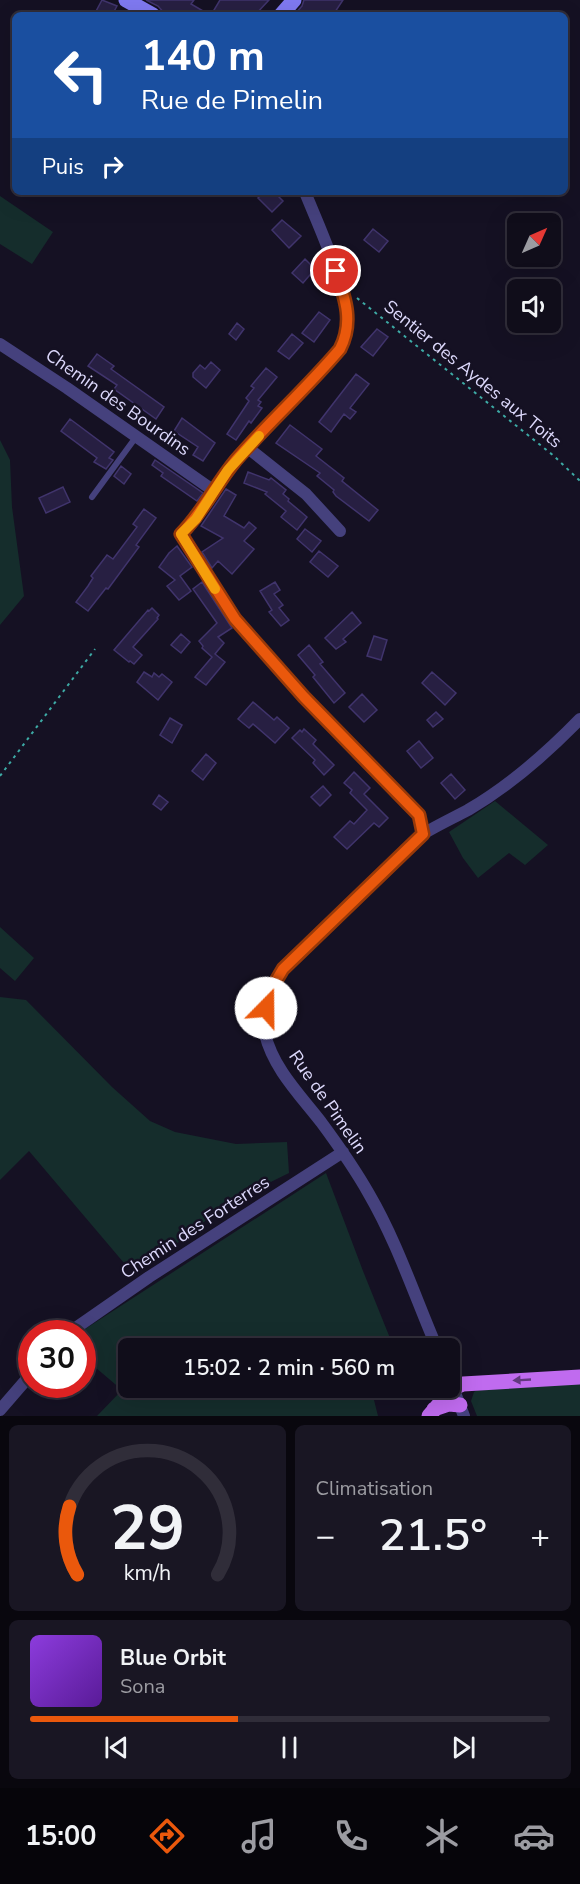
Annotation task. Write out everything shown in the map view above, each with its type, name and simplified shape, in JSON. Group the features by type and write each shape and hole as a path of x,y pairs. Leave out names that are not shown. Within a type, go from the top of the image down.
{"main road":[{"path":"126,0 148,12"},
{"path":"284,12 294,0"},
{"path":"460,1384 580,1377"},
{"path":"431,1412 442,1398"},
{"path":"431,1412 449,1404 462,1411"}],"street":[{"path":"306,195 345,298 348,317 346,338 340,349 228,470 196,519 181,534 235,619 267,657 419,815 435,827"},
{"name":"Chemin des Bourdins","path":"0,344 214,491"},
{"path":"248,448 306,494 340,531"},
{"name":"Rue de Pimelin","path":"433,1338 388,1232 370,1196 343,1152 282,1071 270,1049 264,1031 270,991 283,969 423,834 468,810 498,790 545,752 580,719"},
{"path":"419,815 423,834"},
{"name":"Chemin des Forterres","path":"87,1320 149,1277 343,1152"},
{"path":"0,1410 18,1389"}],"lane":[{"path":"92,497 137,436"}],"path":[{"name":"Sentier des Aydes aux Toits","path":"345,298 358,298 444,370 554,456 580,481"},
{"path":"0,776 94,649"}],"green space":[{"path":"0,196 53,232 32,264 0,244"},
{"path":"0,440 10,460 12,507 24,596 0,625"},
{"path":"495,801 548,845 525,865 509,853 478,878 463,858 449,832"},
{"path":"0,927 34,958 15,981 0,968"},
{"path":"0,997 26,1000 112,1087 150,1121 175,1132 236,1144 287,1142 289,1173 228,1203 152,1263 124,1263 29,1151 0,1180"},
{"path":"326,1173 390,1338 118,1338 118,1387 96,1368 96,1322"},
{"path":"580,1382 580,1416 477,1416 471,1401 474,1392 479,1389"},
{"path":"118,1394 118,1398 377,1398 374,1400 378,1416 97,1416"}],"building":[{"path":"102,0 117,6 114,12 96,12"},
{"path":"146,0 194,0 191,4 205,12 163,12 158,6"},
{"path":"220,0 269,0 258,12 213,12"},
{"path":"304,0 343,0 335,12 297,12"},
{"path":"261,195 277,195 283,201 272,212 258,198"},
{"path":"282,220 301,236 289,248 272,230"},
{"path":"373,229 388,241 379,252 364,240"},
{"path":"305,259 315,269 303,283 292,273"},
{"path":"319,312 330,320 314,342 302,333"},
{"path":"237,323 244,329 236,340 229,334"},
{"path":"377,329 388,337 373,356 361,347"},
{"path":"292,334 303,343 289,359 278,351"},
{"path":"97,354 114,366 111,369 164,407 156,419 114,389 117,385 88,366"},
{"path":"211,362 220,370 206,388 193,377 193,373 200,365 205,369"},
{"path":"266,368 277,377 258,400 261,402 258,406 262,408 251,423 249,421 236,440 227,434 249,401 246,398 254,388 251,386"},
{"path":"356,374 369,384 350,408 356,412 350,419 344,414 331,432 319,422"},
{"path":"182,418 215,443 203,461 193,455 198,447 174,431"},
{"path":"70,419 114,452 109,458 113,460 106,469 94,462 97,458 61,431"},
{"path":"290,425 322,449 316,456 344,478 342,481 378,510 369,521 336,496 334,490 317,476 320,473 276,443"},
{"path":"155,460 203,493 197,501 161,476 163,473 152,465"},
{"path":"121,466 131,474 124,484 114,476"},
{"path":"248,472 269,480 271,478 286,490 283,494 289,499 288,501 307,517 297,530 281,517 286,511 265,494 267,492 244,483"},
{"path":"63,487 70,502 46,513 39,498"},
{"path":"226,489 236,495 224,516 244,528 249,522 256,528 244,541 254,549 232,574 218,561 212,568 202,552 223,538 201,526"},
{"path":"144,509 156,518 136,545 139,547 108,589 106,588 88,611 76,602 107,555 113,559 137,527 133,524"},
{"path":"305,529 321,541 312,552 297,539"},
{"path":"177,546 192,567 180,576 191,591 179,600 167,586 175,580 159,567"},
{"path":"319,551 338,566 328,577 310,562"},
{"path":"202,582 232,628 218,637 224,643 215,654 225,662 206,685 195,677 212,657 202,648 199,641 217,623 193,589"},
{"path":"275,582 280,590 274,594 283,605 279,608 289,620 281,626 269,612 272,610 260,591"},
{"path":"152,608 159,615 158,619 133,647 142,655 134,664 114,650"},
{"path":"352,612 361,623 343,639 346,642 336,649 325,638"},
{"path":"181,634 190,642 181,653 171,645"},
{"path":"374,636 387,640 381,660 367,656"},
{"path":"309,645 323,662 320,664 345,693 334,703 298,655"},
{"path":"144,672 152,677 154,673 159,677 162,674 172,682 158,700 137,682"},
{"path":"432,672 456,693 445,705 422,683"},
{"path":"362,694 377,710 364,722 349,707"},
{"path":"253,702 274,720 277,717 289,728 275,743 253,724 249,728 238,719"},
{"path":"436,712 443,719 433,727 427,720"},
{"path":"170,718 182,725 172,743 160,735"},
{"path":"304,729 316,740 313,744 334,765 324,775 313,763 315,760 292,738"},
{"path":"419,741 433,758 421,768 407,751"},
{"path":"206,754 216,763 203,780 192,771"},
{"path":"354,772 370,788 364,794 388,818 379,827 374,823 347,849 334,837 350,821 354,824 367,810 350,793 352,790 344,783"},
{"path":"451,774 465,790 455,799 441,783"},
{"path":"323,786 331,795 320,806 311,797"},
{"path":"159,795 168,802 161,810 153,804"}],"slow traffic":[{"path":"215,589 181,534 196,519 228,470 259,436"}],"route":[{"path":"266,1008 270,991 283,969 423,834 419,815 304,697 235,619 181,534 196,519 238,458 340,349 346,338 348,317 345,298 336,271"}]}
